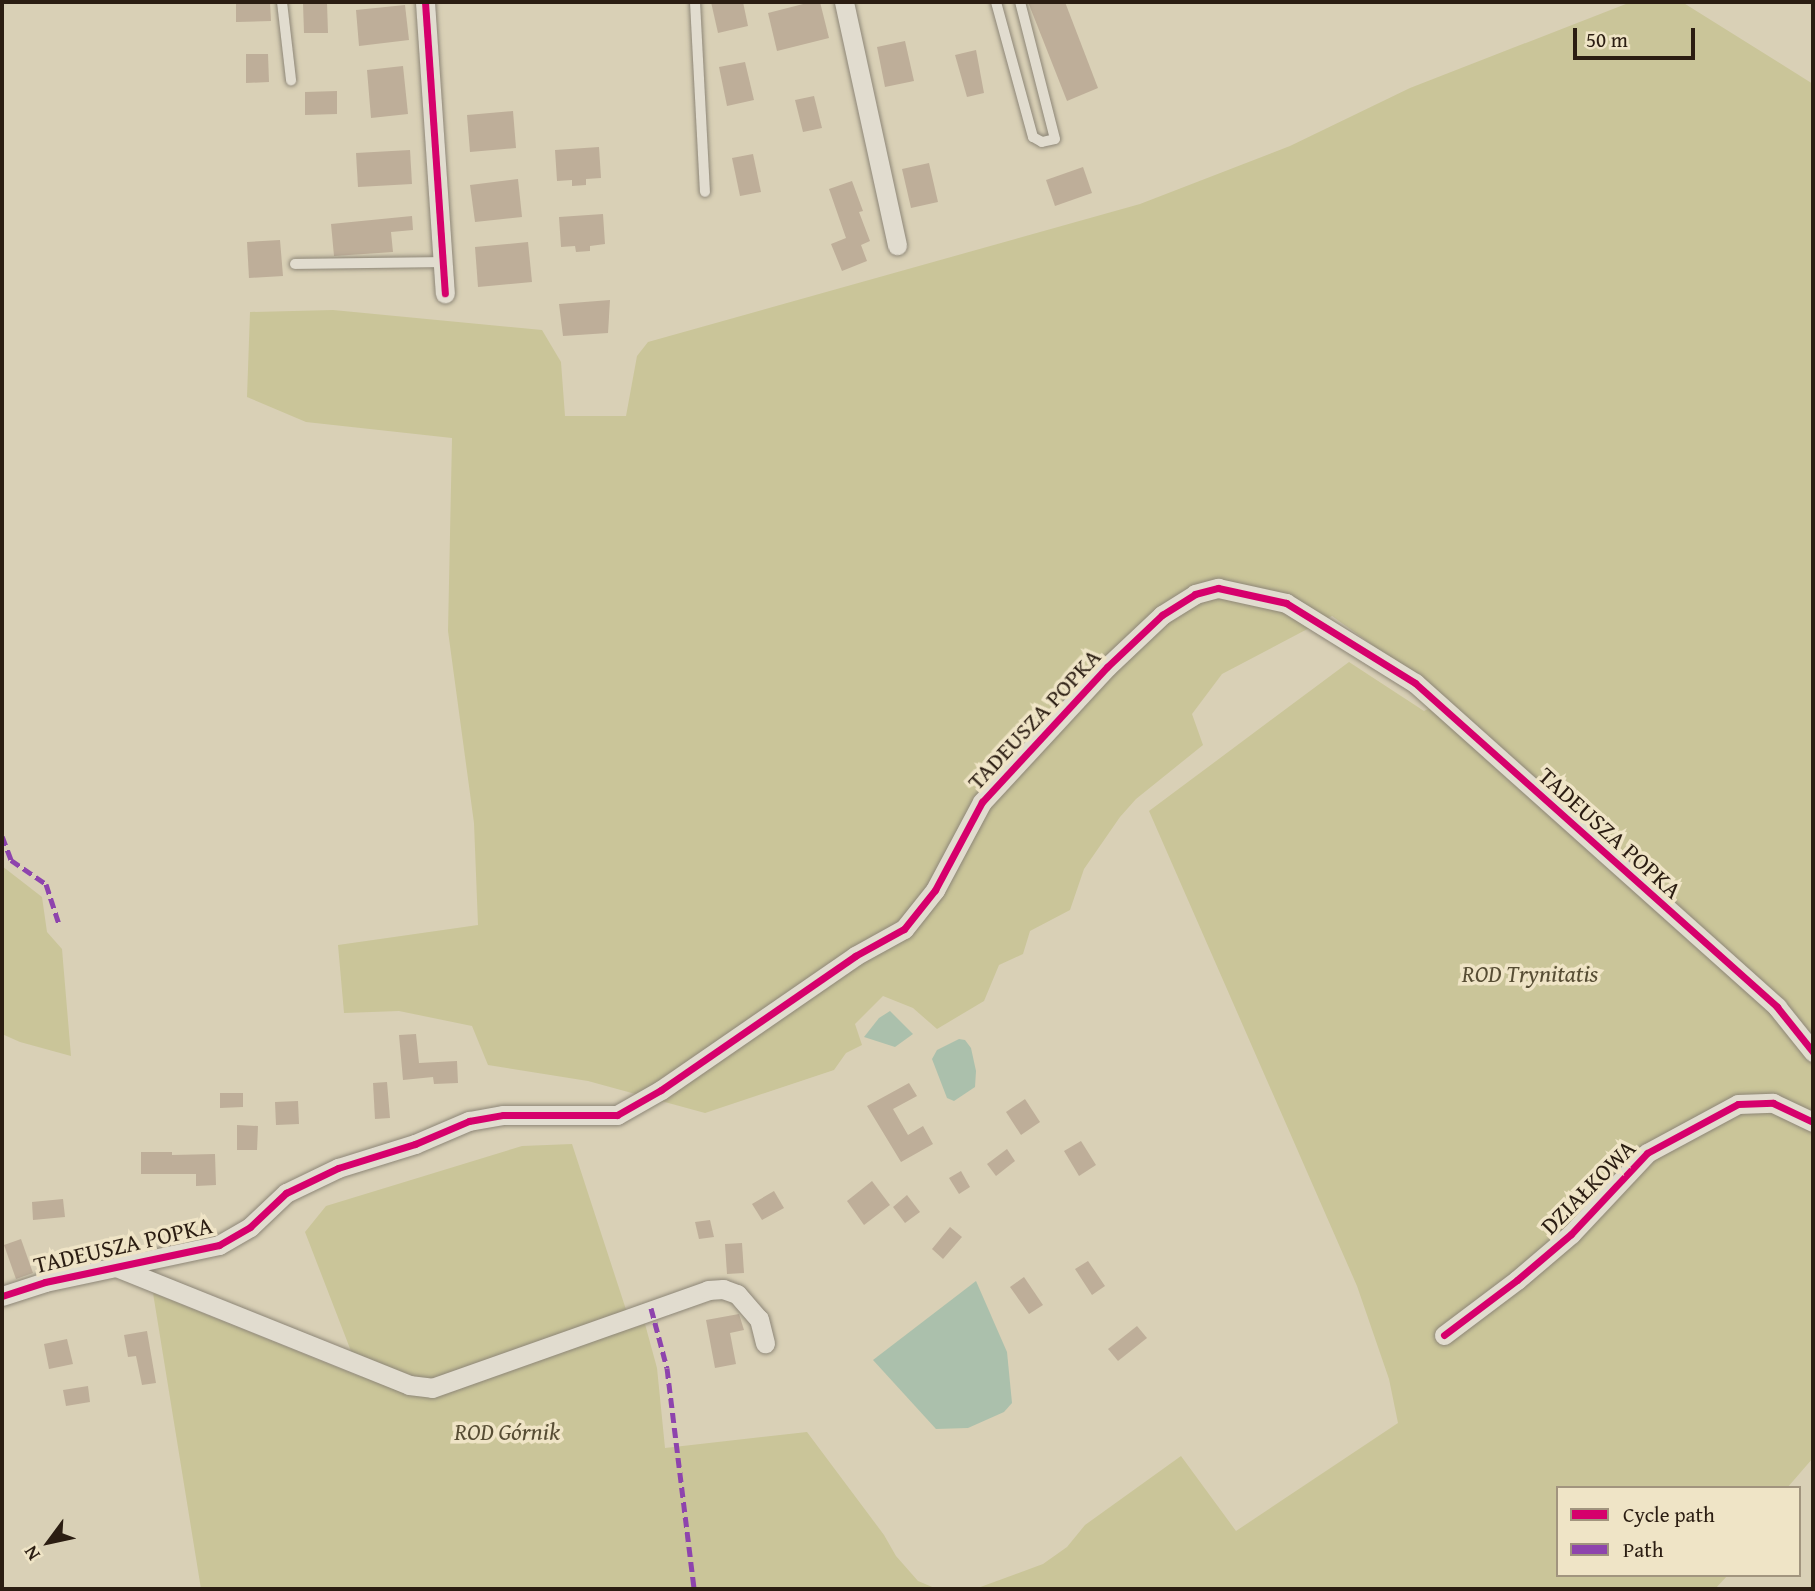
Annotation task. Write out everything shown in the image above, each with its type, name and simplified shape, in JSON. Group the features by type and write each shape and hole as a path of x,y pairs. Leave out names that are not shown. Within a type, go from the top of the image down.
{"street":[{"path":"425,2 445,293"},
{"path":"844,2 897,245"},
{"name":"TADEUSZA POPKA","path":"2,1296 35,1285 219,1245 250,1227 286,1193 338,1168 415,1144 469,1121 503,1115 617,1115 661,1090 856,956 904,929 935,890 982,802 1107,667 1162,615 1195,594 1218,587 1286,603 1415,683 1777,1007 1813,1052"},
{"name":"DZIAŁKOWA","path":"1444,1335 1517,1280 1571,1234 1647,1153 1738,1104 1773,1103 1813,1122"},
{"path":"116,1267 409,1385 432,1388 708,1290 723,1289 737,1294 759,1320 765,1343"}],"lane":[{"path":"282,2 291,80"},
{"path":"695,2 705,192"},
{"path":"996,2 1033,137 1042,142 1055,139 1020,2"},
{"path":"295,264 442,262"}],"green space":[{"name":"ROD Trynitatis","path":"1631,2 1682,2 1813,84 1813,1458 1789,1486 1556,1486 1556,1577 1726,1577 1715,1589 975,1589 1043,1564 1067,1547 1085,1525 1181,1456 1236,1531 1398,1423 1389,1379 1357,1286 1149,811 1349,662 1424,711 1448,699 1332,616 1222,674 1192,714 1203,745 1136,799 1120,817 1084,869 1070,910 1030,931 1023,954 999,965 984,1001 937,1029 913,1008 883,996 855,1024 862,1045 846,1053 834,1070 705,1113 588,1081 488,1065 472,1026 399,1011 344,1013 338,945 478,925 474,823 448,631 452,438 306,422 247,397 250,312 333,310 542,330 561,362 565,416 626,416 637,356 648,342 1140,204 1290,146 1410,88"},
{"path":"2,866 42,897 47,932 62,949 71,1056 20,1042 2,1034"},
{"name":"ROD Górnik","path":"572,1144 632,1328 645,1324 657,1368 665,1448 807,1432 884,1535 896,1556 918,1581 937,1589 201,1589 153,1293 361,1377 305,1232 326,1206 522,1146"}],"shaded area":[{"path":"890,1011 913,1034 895,1047 864,1037 879,1018"},
{"path":"959,1039 965,1040 971,1048 976,1071 975,1087 954,1101 947,1098 932,1059 937,1050"},
{"path":"976,1281 1007,1352 1012,1403 1004,1412 968,1428 936,1429 873,1360"}],"building":[{"path":"236,2 270,2 271,21 236,22"},
{"path":"711,2 743,2 748,26 718,33"},
{"path":"820,2 829,38 777,51 768,13"},
{"path":"1028,2 1065,2 1098,88 1067,101"},
{"path":"303,3 327,3 328,33 304,33"},
{"path":"405,5 409,40 359,46 356,10"},
{"path":"905,41 914,81 885,87 877,47"},
{"path":"976,50 984,93 967,97 955,55"},
{"path":"246,54 268,54 269,82 246,83"},
{"path":"745,62 754,100 727,106 719,67"},
{"path":"403,66 408,114 371,118 367,70"},
{"path":"337,91 337,114 305,115 305,92"},
{"path":"814,96 822,128 803,132 795,100"},
{"path":"513,111 516,148 470,152 467,115"},
{"path":"599,147 601,178 586,179 586,185 572,186 572,180 557,181 555,150"},
{"path":"410,150 412,184 358,187 356,153"},
{"path":"753,154 761,192 740,196 732,158"},
{"path":"929,163 938,202 911,208 902,169"},
{"path":"1083,167 1092,193 1055,206 1046,180"},
{"path":"518,179 522,217 475,222 470,185"},
{"path":"852,181 863,211 859,212 870,241 861,245 867,261 842,271 831,244 846,238 829,189"},
{"path":"603,214 605,244 590,246 590,251 576,252 575,246 561,247 559,217"},
{"path":"412,216 413,230 391,232 393,252 334,256 331,224"},
{"path":"280,240 283,276 249,278 247,242"},
{"path":"528,242 532,282 478,287 475,247"},
{"path":"610,300 608,333 563,336 559,304"},
{"path":"416,1034 419,1063 457,1061 458,1083 434,1084 433,1077 403,1080 399,1035"},
{"path":"387,1082 390,1118 375,1119 373,1083"},
{"path":"909,1083 917,1096 893,1109 908,1135 923,1126 933,1144 901,1162 867,1106"},
{"path":"220,1093 243,1093 243,1107 220,1108"},
{"path":"1025,1099 1040,1122 1021,1135 1006,1112"},
{"path":"298,1101 299,1124 276,1125 275,1102"},
{"path":"237,1125 258,1126 257,1150 237,1150"},
{"path":"1081,1141 1096,1165 1079,1176 1064,1151"},
{"path":"1007,1149 1015,1161 996,1176 987,1164"},
{"path":"141,1152 172,1152 172,1155 215,1154 216,1185 196,1186 196,1174 141,1174"},
{"path":"961,1171 970,1187 959,1194 949,1178"},
{"path":"872,1181 890,1205 864,1225 847,1201"},
{"path":"774,1191 784,1208 762,1220 752,1204"},
{"path":"907,1195 920,1212 905,1223 893,1207"},
{"path":"63,1199 65,1217 33,1220 32,1202"},
{"path":"710,1220 714,1237 699,1239 695,1222"},
{"path":"950,1227 962,1237 943,1259 932,1249"},
{"path":"21,1239 33,1273 16,1279 4,1245"},
{"path":"742,1243 744,1273 727,1274 725,1244"},
{"path":"1088,1261 1105,1286 1092,1295 1075,1269"},
{"path":"1024,1277 1043,1305 1029,1314 1010,1287"},
{"path":"739,1314 744,1330 730,1333 736,1364 715,1368 706,1320"},
{"path":"1137,1326 1147,1338 1118,1361 1108,1349"},
{"path":"147,1331 156,1383 142,1385 136,1356 128,1357 124,1335"},
{"path":"67,1339 73,1364 49,1369 44,1344"},
{"path":"88,1386 90,1402 66,1406 63,1390"}],"marked path":[{"path":"2,836 11,860 46,884 59,924"},
{"path":"651,1308 667,1368 694,1589"}],"cycle path":[{"path":"425,2 445,293"},
{"path":"2,1296 45,1282 219,1245 250,1227 286,1193 338,1168 415,1144 469,1121 503,1115 617,1115 661,1090 855,956 904,929 935,890 982,802 1107,667 1162,615 1195,594 1218,588 1286,603 1415,683 1777,1007 1813,1052"},
{"path":"1444,1335 1517,1280 1571,1234 1647,1153 1738,1104 1773,1103 1813,1122"}]}
